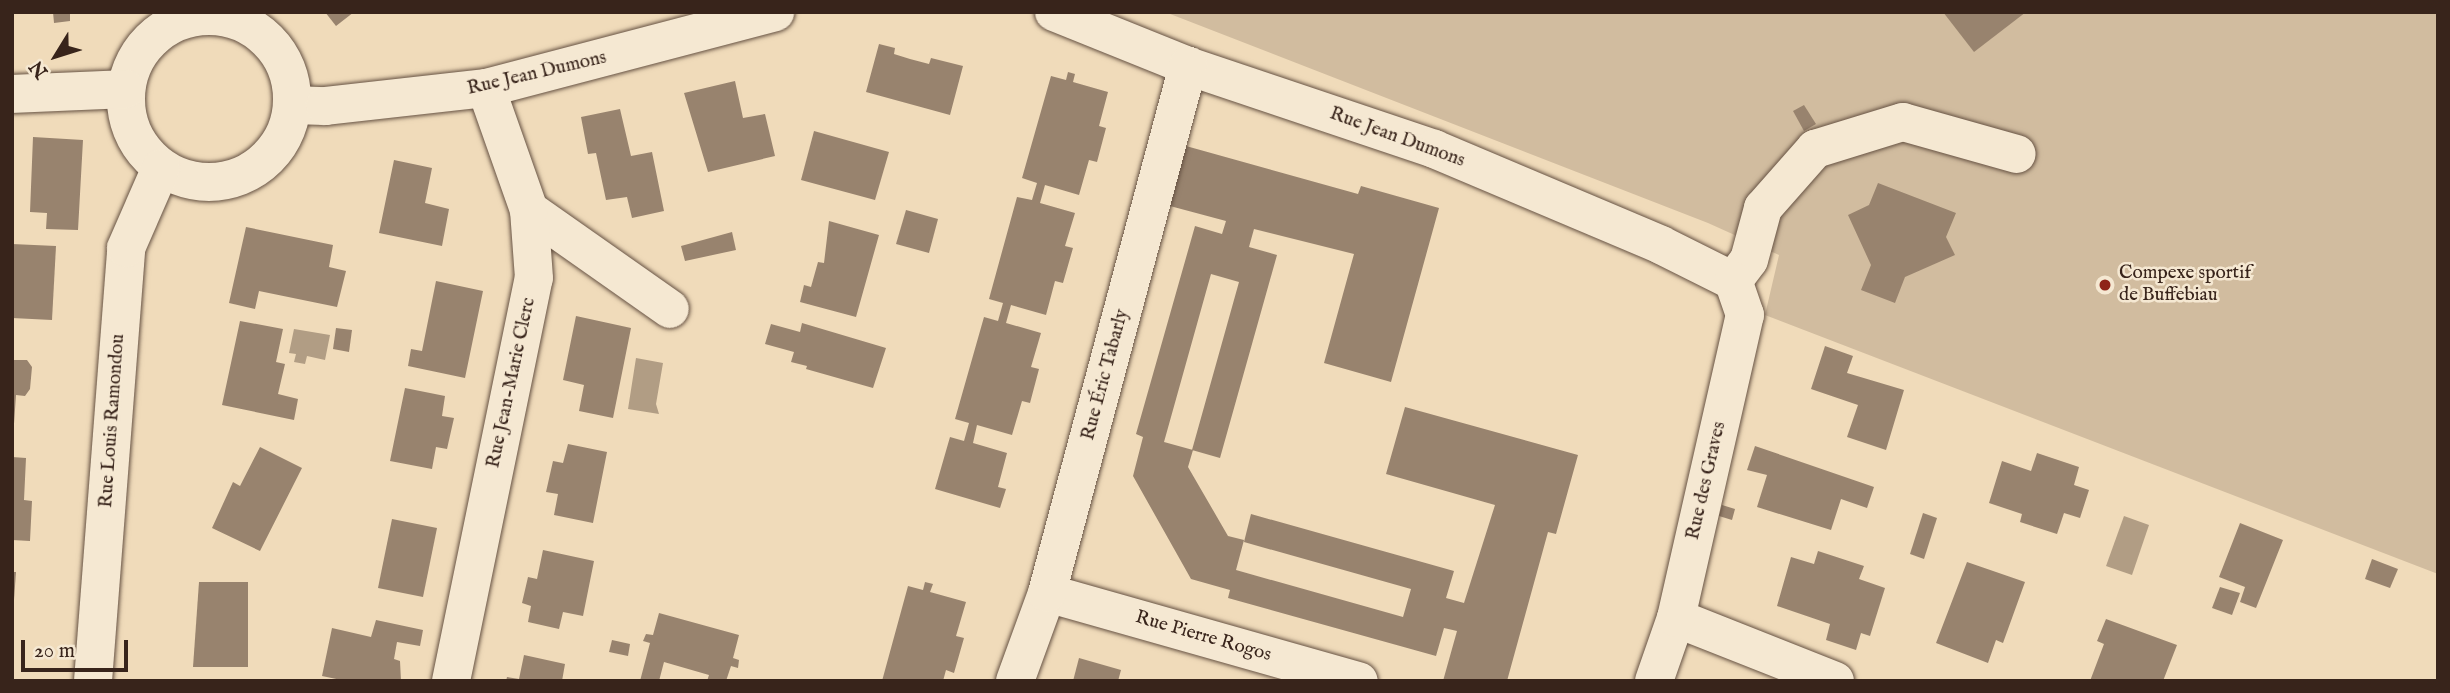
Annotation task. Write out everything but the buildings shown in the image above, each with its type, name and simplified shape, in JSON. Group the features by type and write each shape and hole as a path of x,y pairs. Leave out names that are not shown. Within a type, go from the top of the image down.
{"street":[{"name":"Rue Jean Dumons","path":"293,105 325,106 486,88 775,12"},
{"name":"Rue Jean Dumons","path":"1054,12 1188,66 1434,149 1661,245 1733,281"},
{"path":"213,14 239,21 262,34 285,66 293,105 286,134 270,158 246,175 218,183 188,181 161,168 140,146 132,128 126,89 136,59 155,35 182,20 213,14"},
{"name":"Rue Éric Tabarly","path":"1015,681 1047,593 1188,66"},
{"name":"Rue Jean-Marie Clerc","path":"451,681 534,278 529,210 486,88"},
{"path":"12,94 126,89"},
{"path":"1733,281 1749,260 1763,208 1815,149 1903,122 2017,154"},
{"name":"Rue Louis Ramondou","path":"93,681 126,248 161,168"},
{"path":"529,210 670,309"},
{"name":"Rue des Graves","path":"1654,681 1676,618 1745,315 1733,281"},
{"name":"Rue Pierre Rogos","path":"1047,593 1359,681"},
{"path":"1676,618 1835,681"}],"shaded area":[{"name":"Compexe sportif de Buffebiau","path":"1165,12 2438,12 2438,574 1765,315 1779,255 1708,223"},
{"path":"294,329 330,335 325,360 307,356 305,364 294,362 296,354 289,353"},
{"path":"636,358 663,363 656,404 659,414 628,409"},
{"path":"2124,516 2149,525 2132,575 2106,566"}],"place":[{"name":"Compexe sportif de Buffebiau","path":"2105,285"}]}
